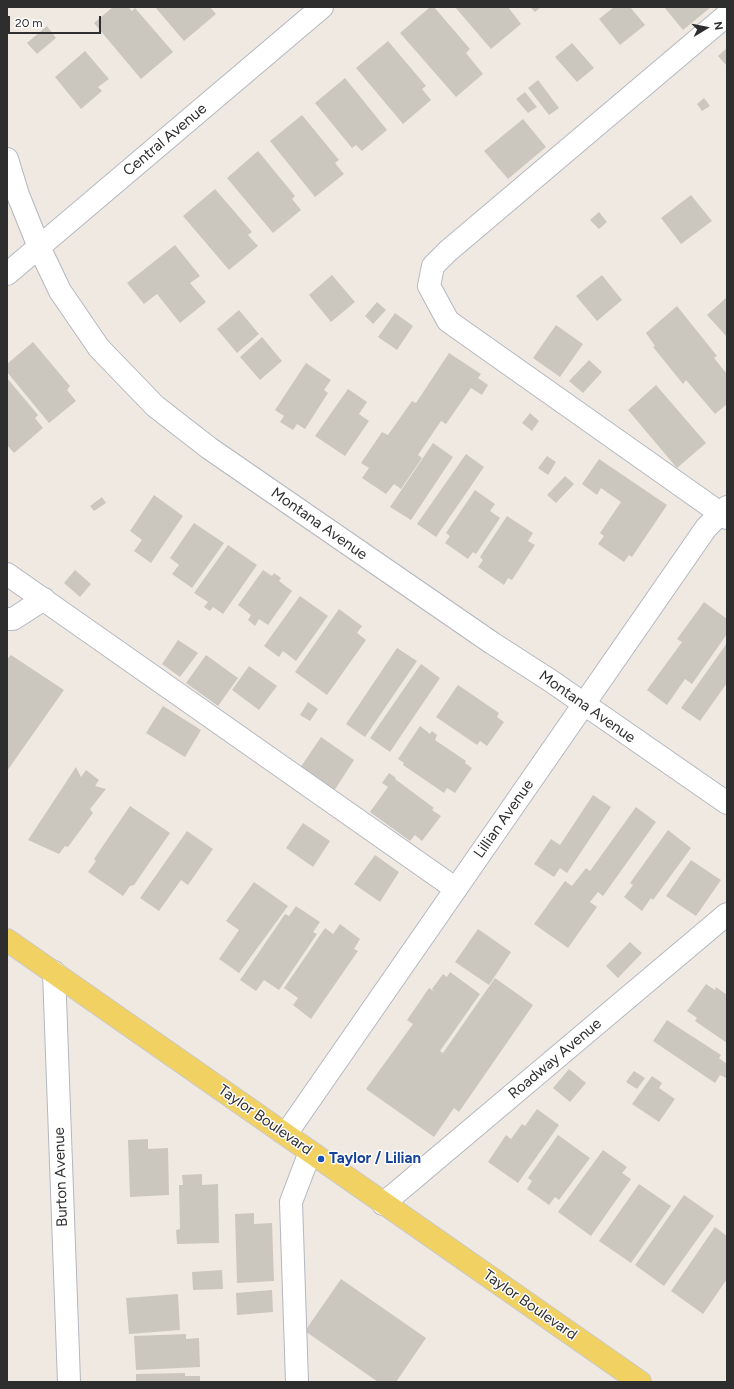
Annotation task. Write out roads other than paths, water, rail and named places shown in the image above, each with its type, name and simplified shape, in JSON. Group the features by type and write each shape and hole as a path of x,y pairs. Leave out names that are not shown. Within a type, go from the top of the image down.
{"main road":[{"name":"Taylor Boulevard","path":"7,940 640,1382"}],"street":[{"name":"Central Avenue","path":"7,274 322,7"},
{"path":"725,513 448,321 429,286 432,266 727,15"},
{"name":"Montana Avenue","path":"7,159 18,195 39,247 60,291 99,348 155,406 216,452 727,803"},
{"name":"Lillian Avenue","path":"286,1134 706,528 725,513"},
{"path":"7,574 456,889"},
{"path":"7,619 13,619 44,599"},
{"name":"Roadway Avenue","path":"383,1204 727,914"},
{"name":"Burton Avenue","path":"54,972 69,1382"},
{"path":"297,1382 291,1202 310,1152"}],"place":[{"name":"Taylor / Lilian","path":"321,1159"}]}
